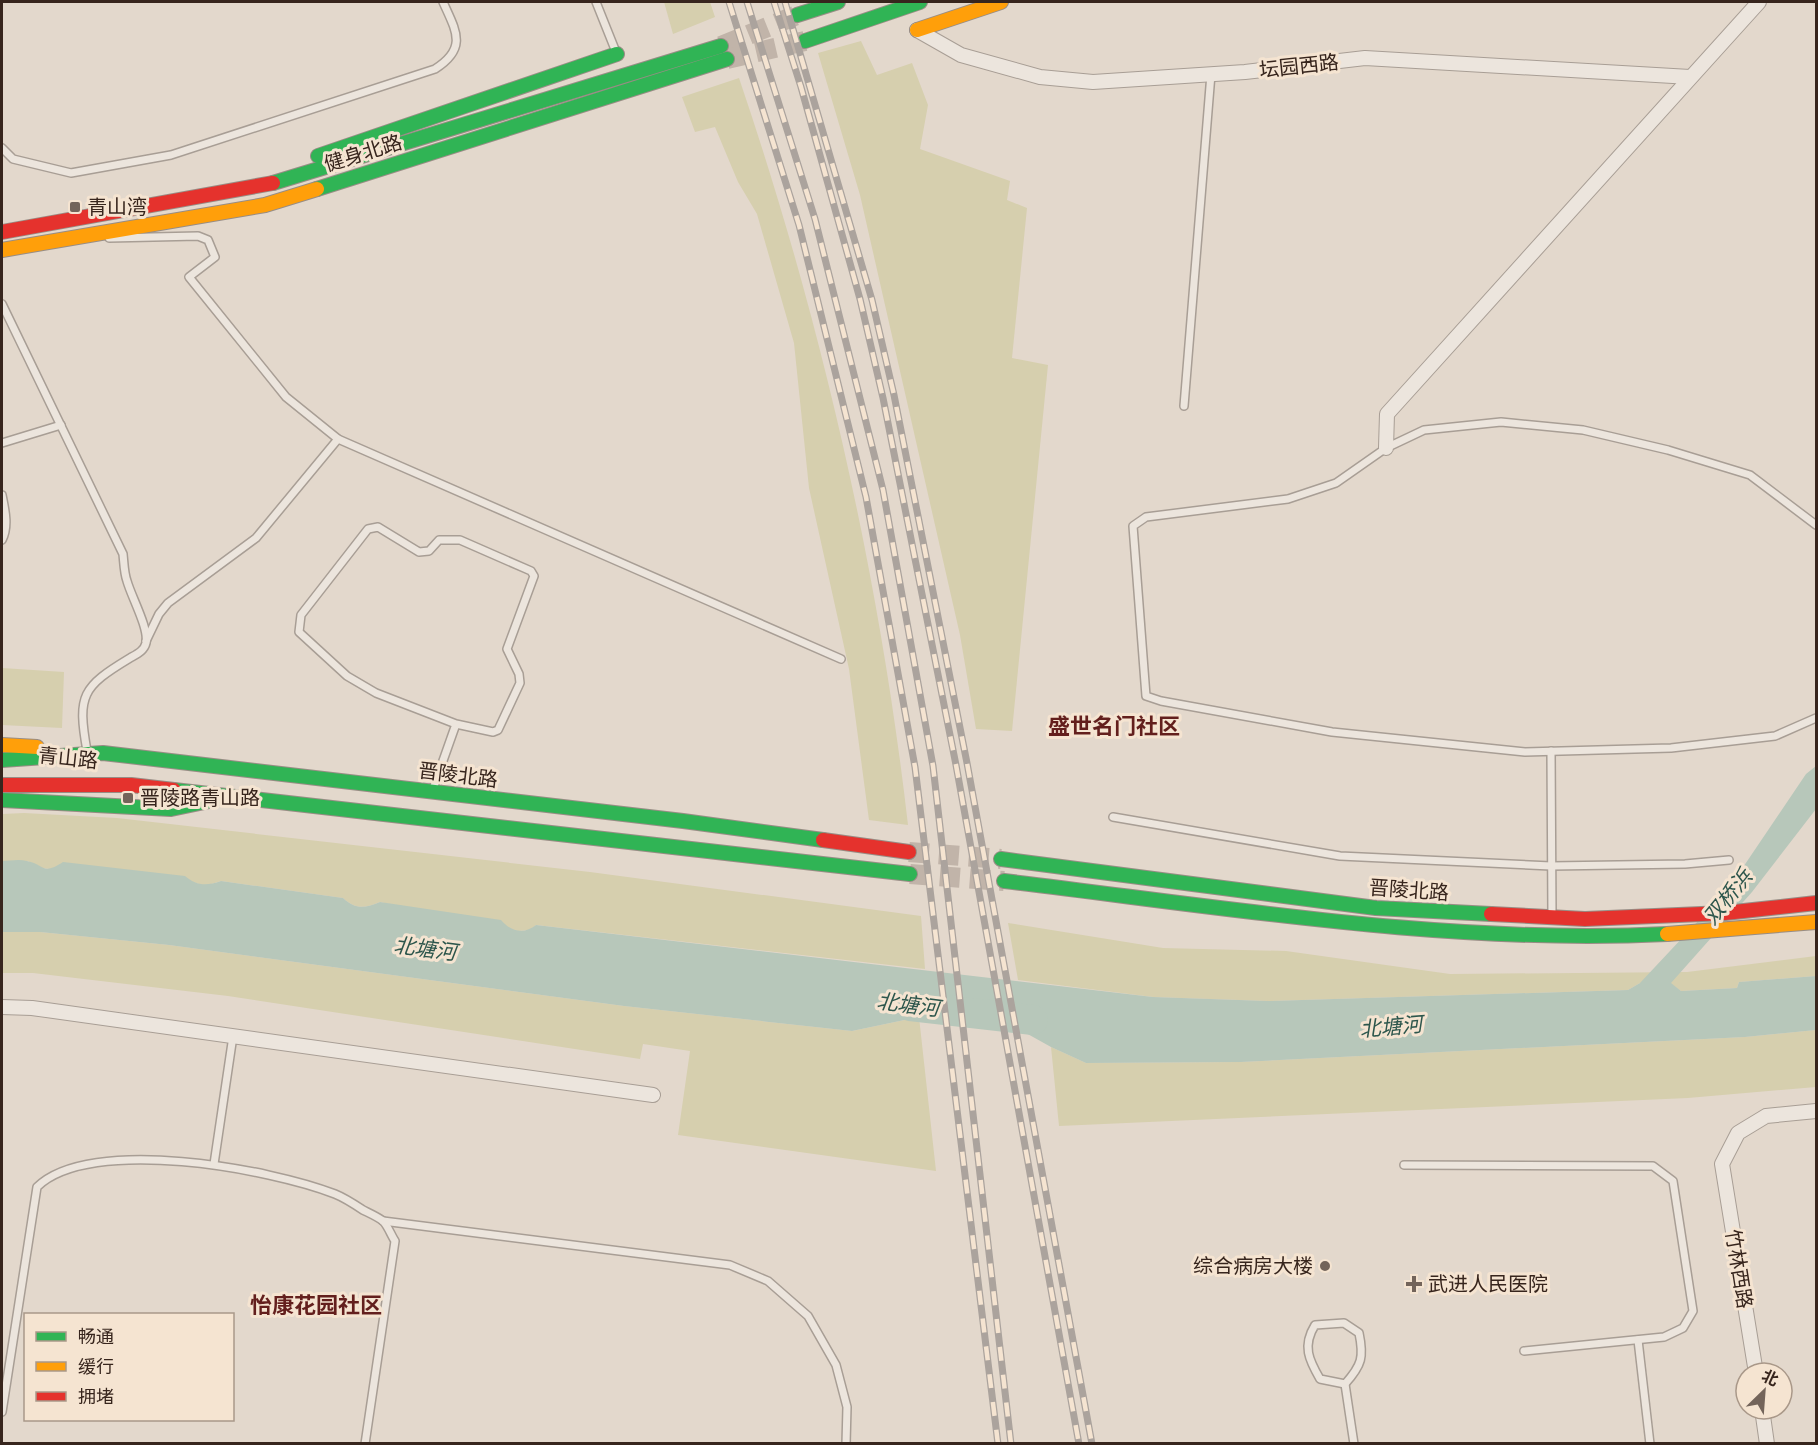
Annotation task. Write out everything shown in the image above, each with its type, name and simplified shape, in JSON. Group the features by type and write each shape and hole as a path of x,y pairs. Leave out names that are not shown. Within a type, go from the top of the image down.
{"main road":[{"path":"797,15 838,2"},
{"path":"805,41 920,2"},
{"path":"917,30 1001,2"},
{"name":"健身北路","path":"3,229 277,182 721,46"},
{"path":"239,189 276,170 616,54"},
{"name":"健身北路","path":"2,250 266,205 728,59"},
{"name":"青山路","path":"2,745 103,753"},
{"name":"晋陵北路","path":"2,760 103,753 683,821 909,852"},
{"name":"青山路","path":"2,771 70,775 130,785"},
{"path":"2,785 130,785 910,874"},
{"path":"2,800 171,809 232,797"},
{"name":"晋陵北路","path":"1001,859 1376,908 1552,918 1585,919 1725,913 1816,903"},
{"name":"晋陵北路","path":"1004,881 1374,925 1589,938 1718,932 1816,922"}],"street":[{"path":"1386,448 1387,414 1759,2"},
{"name":"坛园西路","path":"917,30 960,55 1040,77 1093,82 1211,74 1365,58 1690,77"},
{"path":"2,1006 33,1008 653,1095"},
{"name":"竹林西路","path":"1754,1361 1722,1164 1738,1133 1766,1116 1816,1111"},
{"path":"1764,1421 1767,1443"}],"lane":[{"path":"2,148 13,159 71,173 171,155 277,122 435,69 450,59 456,46 457,34 443,2"},
{"path":"596,2 616,54"},
{"path":"1184,406 1211,74"},
{"path":"92,235 119,240 198,236 208,240 215,257 189,277 286,397 338,439 841,659"},
{"path":"2,304 123,554 126,579 146,642"},
{"path":"1816,525 1750,475 1668,450 1584,430 1501,422 1424,430 1386,448 1336,483 1288,498 1146,517 1133,526 1146,696 1332,732 1525,752 1671,748 1775,736 1816,718"},
{"path":"2,443 61,425"},
{"path":"87,751 82,723 88,689 96,678 141,652 159,614 168,603 256,538 338,439"},
{"path":"2,495 6,514 5,533 2,540"},
{"path":"378,527 419,552 429,551 439,540 460,540 531,571 534,576 507,649 519,674 520,684 498,730 493,732 456,724 376,693 347,676 299,632 301,615 368,529 378,527"},
{"path":"432,791 456,724"},
{"path":"1551,751 1552,918"},
{"path":"1113,817 1340,856 1551,866 1685,864 1729,860"},
{"path":"214,1164 233,1036"},
{"path":"2,1412 37,1187 49,1175 97,1164 154,1160 214,1164 278,1176 337,1194 383,1221 730,1265 768,1281 808,1316 836,1365 847,1407 846,1443"},
{"path":"1404,1165 1653,1166 1673,1181 1693,1311 1683,1328 1664,1337 1524,1351"},
{"path":"365,1443 394,1241 383,1221"},
{"path":"1345,1384 1320,1379 1306,1356 1310,1333 1315,1325 1344,1323 1359,1333 1363,1352 1357,1370 1345,1384 1354,1443"},
{"path":"1638,1340 1650,1443"}],"shaded area":[{"path":"664,2 710,2 715,17 673,34"},
{"path":"861,41 877,75 912,63 928,105 920,149 1010,181 1007,200 1027,208 1012,358 1048,365 1012,731 976,729 960,635 860,195 818,53"},
{"path":"739,78 796,261 843,447 881,635 908,825 869,820 849,669 809,488 794,343 757,214 738,182 715,127 695,132 682,97"},
{"path":"2,668 64,672 62,728 2,725"},
{"path":"2,814 117,818 590,872 921,916 925,969 536,925 530,930 518,931 380,902 361,907 352,905 343,898 221,881 205,886 193,882 40,868 28,861 2,861"},
{"path":"1008,923 1163,948 1286,951 1450,974 1687,972 1816,956 1816,976 1739,982 1737,988 1681,991 1671,984 1640,983 1628,990 1268,1001 1153,997 1018,980"},
{"path":"2,932 40,932 169,945 624,1006 852,1031 919,1017 936,1171 678,1135 690,1051 643,1044 640,1059 228,996 33,973 2,973"},
{"path":"1816,1030 1816,1087 1688,1098 1059,1126 1051,1047 1086,1063 1241,1062 1745,1037"}],"water":[{"name":"双桥浜","path":"1816,766 1816,809 1752,892 1671,983 1681,991 1737,988 1739,982 1816,976 1816,1030 1745,1037 1241,1062 1086,1063 1051,1047 976,1005 852,1031 624,1006 169,945 40,932 2,932 2,861 21,860 33,862 47,869 63,862 185,876 202,884 221,881 343,898 352,905 361,907 380,902 501,920 509,927 522,931 536,925 1153,997 1268,1001 1628,990 1640,983 1729,888 1806,774"}],"waterway":[{"name":"北塘河","path":"910,1006 1033,1020"}],"tunnel":[{"path":"721,46 797,15"},
{"path":"727,59 805,41"},
{"path":"909,852 1001,859"},
{"path":"910,874 1004,881"}],"railway":[{"path":"729,2 799,225 866,497 915,767 998,1444"},
{"path":"747,2 815,219 883,490 933,766 1011,1444"},
{"path":"774,2 801,87 860,299 883,398 956,765 1079,1444"},
{"path":"785,2 872,300 894,395 967,763 1092,1444"}],"traffic: fast":[{"path":"797,15 838,2"},
{"path":"805,41 920,2"},
{"path":"273,183 721,46"},
{"path":"318,156 617,54"},
{"path":"317,189 727,59"},
{"path":"2,760 103,753 683,821 823,840"},
{"path":"174,790 910,874"},
{"path":"2,800 171,809 214,800"},
{"path":"1001,859 1376,908 1491,914"},
{"path":"1004,881 1252,912 1418,929 1584,936 1667,934"}],"traffic: slow":[{"path":"917,30 1001,2"},
{"path":"2,250 265,205 317,189"},
{"path":"2,745 37,747"},
{"path":"1667,934 1816,922"}],"traffic: jam":[{"path":"2,232 273,183"},
{"path":"2,785 131,785 174,790"},
{"path":"823,840 909,852"},
{"path":"1491,914 1585,919 1725,913 1816,903"}],"place":[{"name":"青山湾","path":"75,207"},
{"name":"晋陵路青山路","path":"128,798"},
{"name":"综合病房大楼","path":"1325,1266"},
{"name":"武进人民医院","path":"1414,1284"}],"district":[{"name":"盛世名门社区","path":"1114,726"},
{"name":"怡康花园社区","path":"316,1305"}]}
